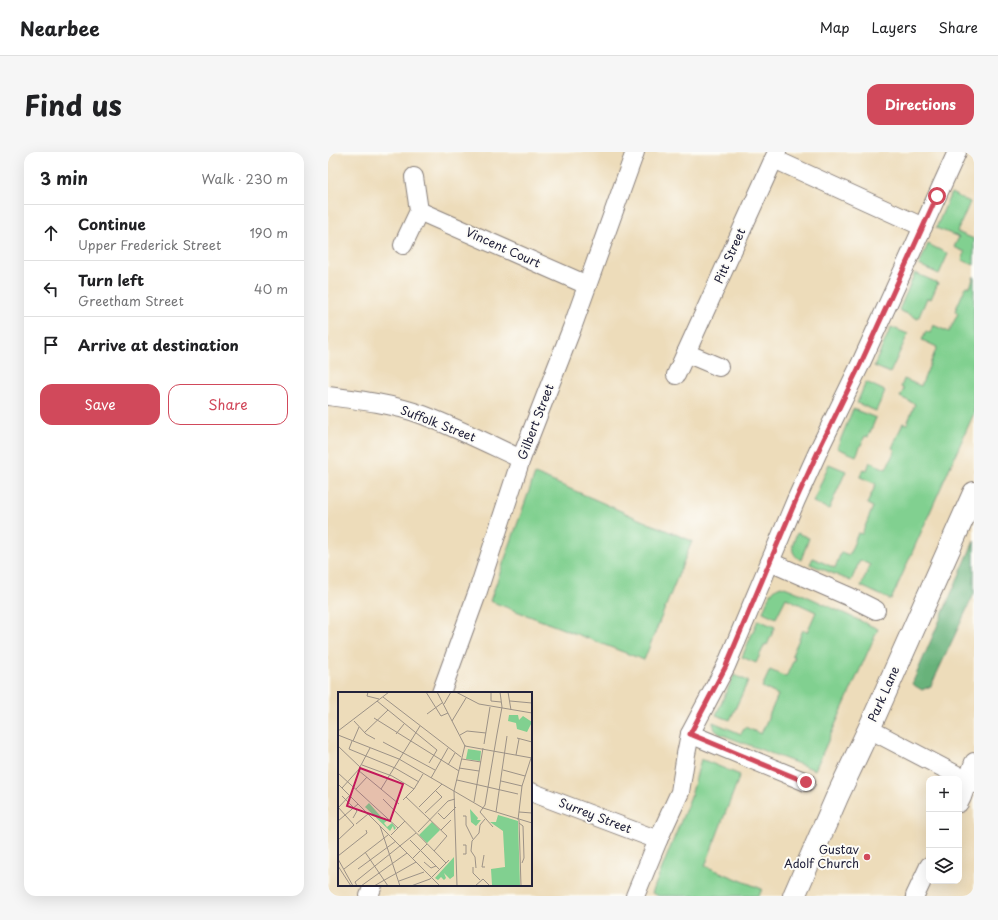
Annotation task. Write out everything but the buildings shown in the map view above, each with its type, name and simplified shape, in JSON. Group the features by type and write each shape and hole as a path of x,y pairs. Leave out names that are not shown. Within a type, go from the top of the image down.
{"main road":[{"name":"Park Lane","path":"794,896 848,773 972,503"}],"street":[{"name":"Gilbert Street","path":"441,692 478,591 521,459 569,335 635,152"},
{"path":"635,896 680,792 690,734 726,666 807,474 860,365 956,152"},
{"path":"775,155 923,227"},
{"name":"Pitt Street","path":"676,375 775,155"},
{"path":"403,245 419,211 414,177"},
{"name":"Vincent Court","path":"419,211 587,285"},
{"path":"686,353 719,367"},
{"name":"Suffolk Street","path":"328,396 367,401 422,415 470,435 521,459"},
{"path":"770,562 876,610"},
{"path":"869,729 971,782"},
{"path":"690,734 806,782"},
{"path":"962,797 971,782 974,762"},
{"name":"Surrey Street","path":"532,792 658,840"},
{"path":"915,896 926,872"},
{"path":"369,896 373,886"}],"green space":[{"path":"951,193 970,202 957,232 974,239 974,265 962,260 965,252 954,247 959,237 936,228"},
{"path":"928,244 948,254 939,274 919,265"},
{"path":"915,273 938,283 931,299 927,298 918,319 899,310"},
{"path":"974,276 974,413 891,600 861,586 870,565 860,560 851,581 810,564 813,558 835,568 841,552 849,555 858,533 862,534 873,507 867,504 876,484 860,477 863,469 867,470 870,462 886,469 895,450 892,448 903,423 907,424 915,404 900,397 904,389 901,387 904,379 921,386 937,347 922,340 926,331 930,333 933,325 949,332 958,313 955,311 966,286 970,287"},
{"path":"891,327 908,334 890,373 874,366"},
{"path":"866,382 885,391 876,411 857,403"},
{"path":"853,409 876,418 868,437 865,436 856,456 837,448"},
{"path":"829,464 846,471 829,509 813,502"},
{"path":"535,474 692,541 644,660 490,601"},
{"path":"797,533 809,538 801,560 794,554 793,551 793,544"},
{"path":"974,541 974,594 931,686 922,690 912,684"},
{"path":"781,586 878,629 815,770 720,734 715,730 713,723 741,734 745,727 761,734 778,695 762,687 770,670 786,677 795,657 792,655 803,630 807,632 816,612 786,598 776,618 763,612 774,590"},
{"path":"758,620 775,627 767,645 765,644 756,663 742,657"},
{"path":"734,675 748,681 730,720 716,715"},
{"path":"701,759 740,775 705,866 762,889 759,896 659,896 652,893 691,796"}],"place":[{"name":"Gustav Adolf Church","path":"867,857"}],"route":[{"path":"806,782 690,734 726,666 778,540 937,196"}]}
